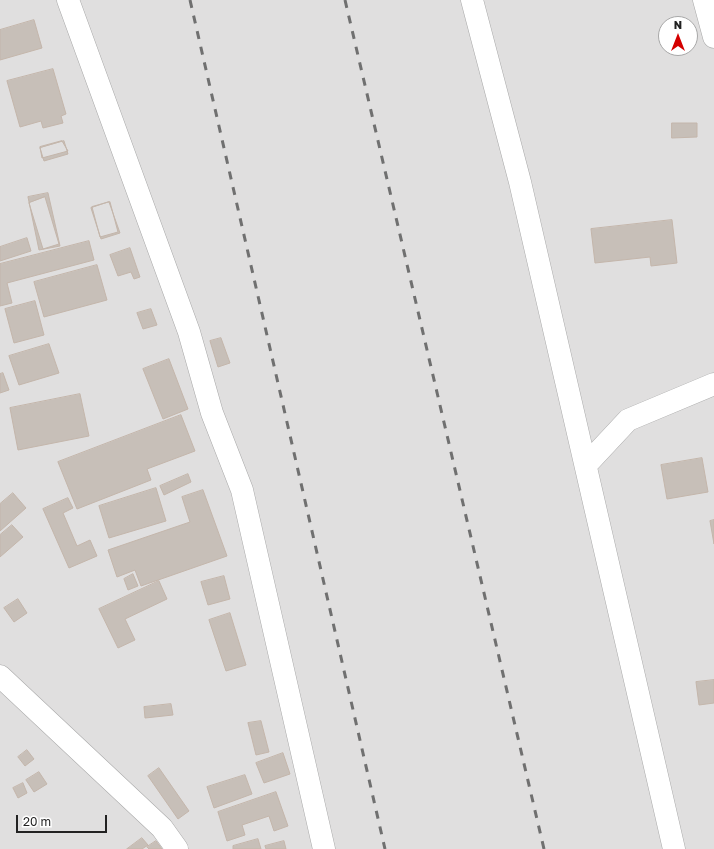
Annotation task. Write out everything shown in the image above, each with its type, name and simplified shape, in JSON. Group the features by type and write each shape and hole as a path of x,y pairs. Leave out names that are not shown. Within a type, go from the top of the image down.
{"street":[{"path":"68,0 190,332 212,413 242,490 324,849"},
{"path":"472,0 520,182 674,849"},
{"path":"704,0 714,37"},
{"path":"586,465 628,420 714,384"},
{"path":"0,676 162,828 177,849"}],"shaded area":[{"path":"0,0 714,0 714,849 0,849"}],"building":[{"path":"34,20 42,48 0,60 0,30"},
{"path":"53,69 66,114 61,116 63,123 43,128 41,121 20,127 7,81"},
{"path":"672,123 697,123 697,137 672,138"},
{"path":"62,141 68,151 42,158 40,147"},
{"path":"64,141 68,154 44,161 40,148"},
{"path":"48,193 60,246 39,250 28,197"},
{"path":"45,197 59,244 43,249 29,203"},
{"path":"109,202 120,233 101,239 91,208"},
{"path":"110,202 118,232 100,237 92,207"},
{"path":"672,220 677,263 651,266 650,257 595,263 591,229"},
{"path":"27,238 31,251 0,261 0,247"},
{"path":"89,241 94,260 7,283 12,303 0,306 0,264"},
{"path":"130,248 140,277 134,279 131,272 118,276 110,255"},
{"path":"97,265 107,300 44,317 34,282"},
{"path":"35,301 44,335 14,343 5,309"},
{"path":"151,309 157,325 143,329 137,313"},
{"path":"221,338 230,363 218,367 210,341"},
{"path":"49,344 59,373 19,385 9,356"},
{"path":"169,359 188,409 163,419 143,369"},
{"path":"3,373 9,390 0,393 0,374"},
{"path":"80,394 89,436 18,450 10,408"},
{"path":"181,415 195,451 147,469 151,480 77,509 58,462"},
{"path":"702,458 708,492 667,499 661,465"},
{"path":"188,474 191,482 164,495 160,486"},
{"path":"156,488 166,521 109,538 99,506"},
{"path":"203,490 227,556 141,586 135,570 117,577 108,550 190,522 182,497"},
{"path":"13,493 26,508 0,531 0,504"},
{"path":"68,498 73,508 63,513 77,546 90,540 97,556 69,568 43,509"},
{"path":"714,520 714,544 710,521"},
{"path":"12,525 23,537 0,557 0,535"},
{"path":"133,574 138,586 128,590 124,579"},
{"path":"224,576 230,599 208,605 201,582"},
{"path":"159,581 167,599 125,619 135,640 118,648 99,609"},
{"path":"18,599 27,613 14,622 4,608"},
{"path":"230,613 246,665 226,671 209,620"},
{"path":"714,680 714,703 699,705 696,682"},
{"path":"171,704 173,715 145,718 144,707"},
{"path":"261,721 269,752 256,755 248,723"},
{"path":"27,750 34,759 25,766 18,757"},
{"path":"283,753 290,774 264,783 256,763"},
{"path":"159,768 189,811 178,819 148,776"},
{"path":"39,772 47,784 34,792 26,780"},
{"path":"245,775 252,794 214,808 207,787"},
{"path":"23,783 27,793 18,798 13,788"},
{"path":"276,792 288,826 274,831 269,816 242,825 245,835 227,841 218,812"},
{"path":"142,838 148,845 142,849 127,849"},
{"path":"258,839 261,849 233,849 233,846"},
{"path":"156,841 162,849 149,849 147,847"},
{"path":"284,841 286,849 266,849 265,846"}],"railway":[{"path":"190,0 385,849"},
{"path":"345,0 544,849"}]}
